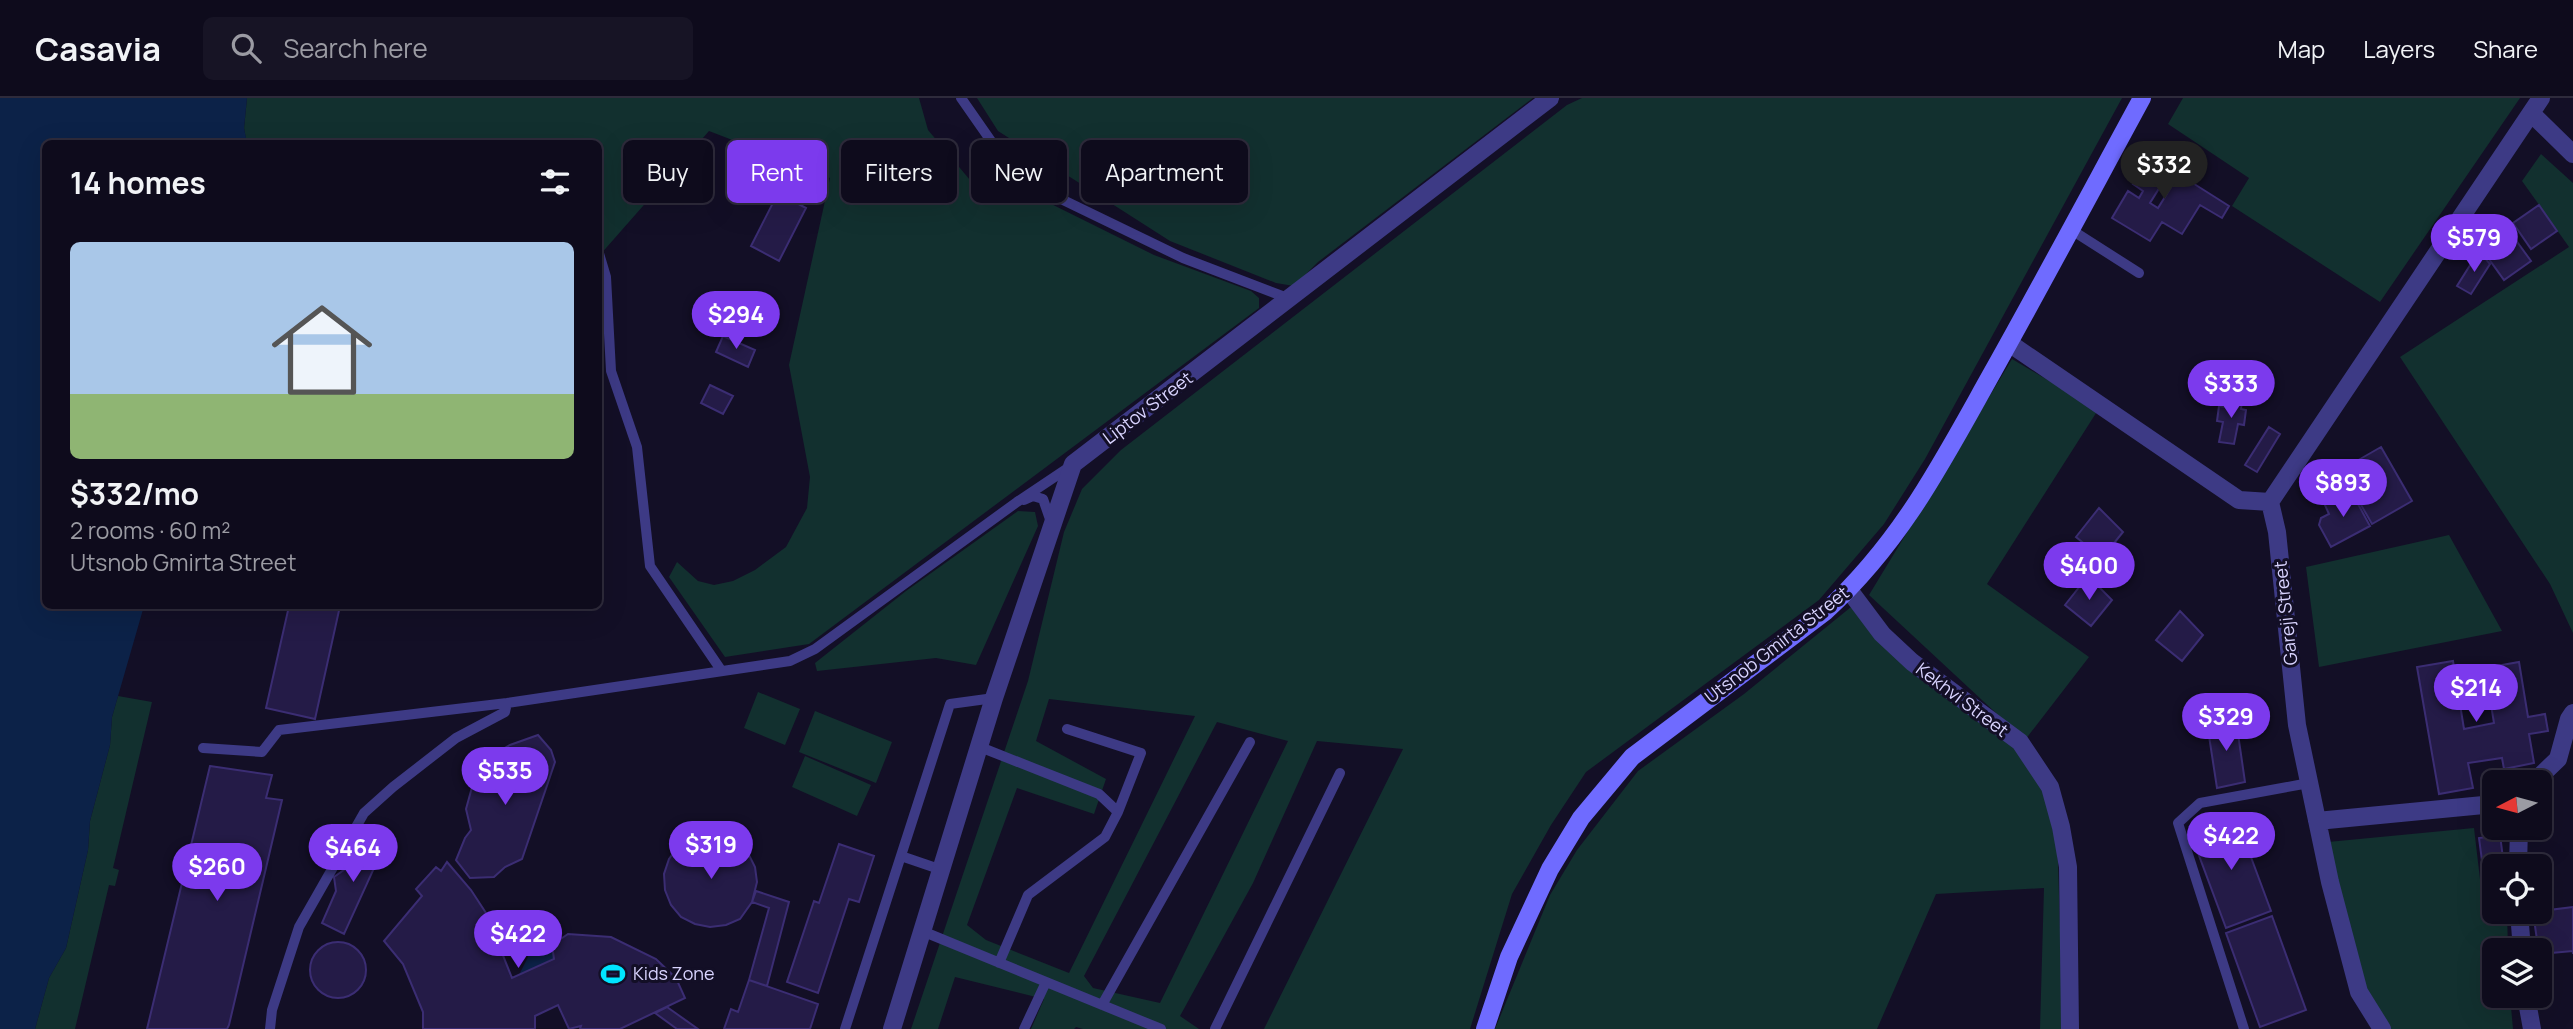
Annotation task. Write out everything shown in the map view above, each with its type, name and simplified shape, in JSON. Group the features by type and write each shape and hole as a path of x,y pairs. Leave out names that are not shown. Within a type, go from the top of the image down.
{"main road":[{"name":"Utsnob Gmirta Street","path":"1485,1029 1509,957 1550,869 1581,818 1632,757 1815,619 1849,590 1885,550 1915,508 2009,343 2142,98"}],"street":[{"name":"Liptov Street","path":"1073,464 1550,98"},
{"path":"2009,343 2239,500 2270,502 2536,105 2573,154"},
{"path":"892,1029 994,698 1073,464"},
{"name":"Gareji Street","path":"2270,502 2277,532 2297,724 2317,821 2359,992 2382,1029"},
{"name":"Kekhvi Street","path":"1849,590 1882,635 1912,662 2020,742 2050,788 2068,867 2070,1029"},
{"path":"2546,770 2558,758 2573,713"},
{"path":"2317,821 2482,805"},
{"path":"2528,1008 2532,1029"}],"lane":[{"path":"961,98 998,151 1022,176 1059,198 1183,258 1290,299"},
{"path":"2070,229 2139,274"},
{"path":"602,264 606,277 611,371 636,447 650,565 721,670"},
{"name":"Liptov Street","path":"203,748 262,752 279,730 507,703 790,661 815,649 1073,464"},
{"path":"1017,502 1033,496 1043,499 1048,508 1052,528"},
{"path":"845,1029 950,704 994,698"},
{"path":"270,1029 272,1010 299,927 364,813 456,738 505,712 507,703"},
{"path":"999,963 1028,895 1105,836 1118,812 1141,753 1067,729"},
{"path":"1102,1005 1250,741"},
{"path":"980,747 1099,794 1118,812"},
{"path":"1215,1029 1340,773"},
{"path":"2244,1029 2178,823 2200,803 2309,783"},
{"path":"901,856 942,870"},
{"path":"922,931 1161,1029"},
{"path":"1024,1029 1046,982"}],"green space":[{"path":"247,98 919,98 928,130 936,140 841,140 841,203 957,203 957,165 971,180 971,203 1049,203 1154,255 1251,291 1259,298 1259,308 809,644 725,657 669,577 677,562 698,581 714,585 733,581 755,570 786,547 807,508 810,477 789,365 825,203 827,203 830,178 827,177 827,140 732,140 709,131 701,140 623,140 623,203 646,203 602,253 602,140 246,140 244,128"},
{"path":"977,98 1533,98 1318,262 1294,286 1276,283 1170,241 1111,203 1248,203 1248,140 1081,140 1081,184 1067,175 1067,140 1012,140 998,131"},
{"path":"1582,98 2122,98 1925,459 1884,524 1819,600 1586,772 1551,825 1512,894 1470,1029 1264,1029 1403,749 1317,741 1253,883 1180,1016 1199,1029 1031,1029 1044,999 955,977 938,1029 911,1029 1028,681 1064,532 1082,489 1121,450 1567,105","holes":["1049,699 1195,716 1069,973 986,940 967,925 1017,788 1094,814 1106,779 1036,741","1217,722 1288,741 1160,1003 1093,988 1084,976"]},
{"path":"2183,98 2520,98 2380,302 2232,206 2249,178 2168,124"},
{"path":"2541,154 2573,183 2573,633 2550,584 2400,357 2569,247 2522,181"},
{"path":"2012,359 2098,410 1987,584 2089,657 2025,740 1869,595"},
{"path":"1018,511 1035,512 1038,526 976,665 936,658 817,671 815,663 906,591"},
{"path":"2449,535 2502,631 2319,667 2306,567"},
{"path":"1851,607 2014,746 2041,787 2055,826 2063,1029 2040,1029 2044,888 1936,894 1877,1029 1495,1029 1550,895 1577,850 1638,771 1744,694"},
{"path":"758,692 800,709 785,745 744,728"},
{"path":"118,696 152,702 113,868 119,870 115,886 109,885 75,1029 35,1029 49,978 66,948 88,850 90,821 110,745 112,717"},
{"path":"815,711 892,742 876,783 799,752"},
{"path":"805,756 871,785 857,816 792,787"},
{"path":"2474,828 2482,896 2482,924 2507,924 2508,938 2482,938 2482,1008 2511,1008 2513,1029 2389,1029 2365,989 2328,842"}],"water":[{"path":"0,98 247,98 244,128 246,140 42,140 42,609 143,609 112,717 110,745 90,821 88,850 66,948 49,978 35,1029 0,1029"},
{"path":"535,937 552,945 554,959 519,975 528,957 527,941"}],"building":[{"path":"2150,156 2229,206 2222,218 2200,205 2182,234 2162,222 2150,241 2112,218 2128,191 2139,198 2143,191 2133,184","holes":["2165,179 2173,184 2158,208 2150,203"]},
{"path":"773,203 797,203 806,208 779,261 751,246"},
{"path":"2539,205 2557,231 2531,249 2513,223"},
{"path":"2507,228 2531,261 2504,280 2481,248"},
{"path":"2479,251 2490,264 2471,294 2457,286"},
{"path":"723,336 755,350 748,367 716,352"},
{"path":"710,385 733,396 723,414 701,403"},
{"path":"2227,398 2242,401 2241,409 2246,410 2244,425 2238,424 2234,444 2219,442 2223,422 2217,421 2219,406 2226,407"},
{"path":"2269,427 2280,434 2257,472 2245,465"},
{"path":"2381,447 2412,501 2372,524 2341,470"},
{"path":"2352,493 2370,526 2331,547 2319,525 2321,518 2329,514 2324,503 2340,494 2342,498"},
{"path":"2099,508 2123,532 2102,558 2076,537"},
{"path":"2088,576 2112,600 2091,626 2065,605"},
{"path":"288,609 339,609 315,719 266,708"},
{"path":"2180,611 2203,635 2182,661 2156,640"},
{"path":"2453,661 2464,729 2494,723 2485,668 2519,662 2528,717 2545,714 2548,731 2529,734 2534,763 2504,769 2502,758 2468,763 2473,788 2439,794 2417,667"},
{"path":"2236,720 2245,782 2217,788 2207,723"},
{"path":"538,735 551,750 555,762 522,859 505,867 494,877 470,878 456,860 471,830 466,809 474,780 491,756 510,745"},
{"path":"210,766 272,775 266,798 282,800 229,1025 227,1029 147,1029"},
{"path":"2236,817 2271,911 2226,928 2191,834"},
{"path":"363,834 385,844 344,934 322,923 336,891 334,877 348,867"},
{"path":"707,834 722,835 737,842 748,853 755,867 757,882 752,902 740,919 726,925 710,927 681,917 671,905 665,890 664,874 669,859 678,847 691,838"},
{"path":"2479,838 2501,840 2502,854 2482,854 2482,861"},
{"path":"839,844 874,856 859,902 849,899 818,993 787,982 814,901 819,903"},
{"path":"447,862 486,913 512,978 554,959 552,945 568,934 611,937 656,959 676,978 685,998 620,1029 580,1029 581,1026 569,1029 558,1005 535,1016 535,1029 423,1029 423,1012 403,964 384,941 422,896 416,889 436,867 441,871"},
{"path":"756,891 789,902 767,986 749,980 769,908 752,902"},
{"path":"2573,907 2573,951 2552,953 2552,938 2537,938 2535,924 2552,924 2552,910"},
{"path":"2272,916 2306,1010 2260,1027 2226,933"},
{"path":"338,942 353,947 361,955 366,970 361,985 353,993 338,998 323,993 315,985 310,970 315,955 323,947"},
{"path":"749,980 818,1004 810,1029 724,1029 731,1009 738,1012"},
{"path":"667,1007 698,1029 677,1029 655,1013"}],"place":[{"name":"Kids Zone","path":"613,974"}]}
